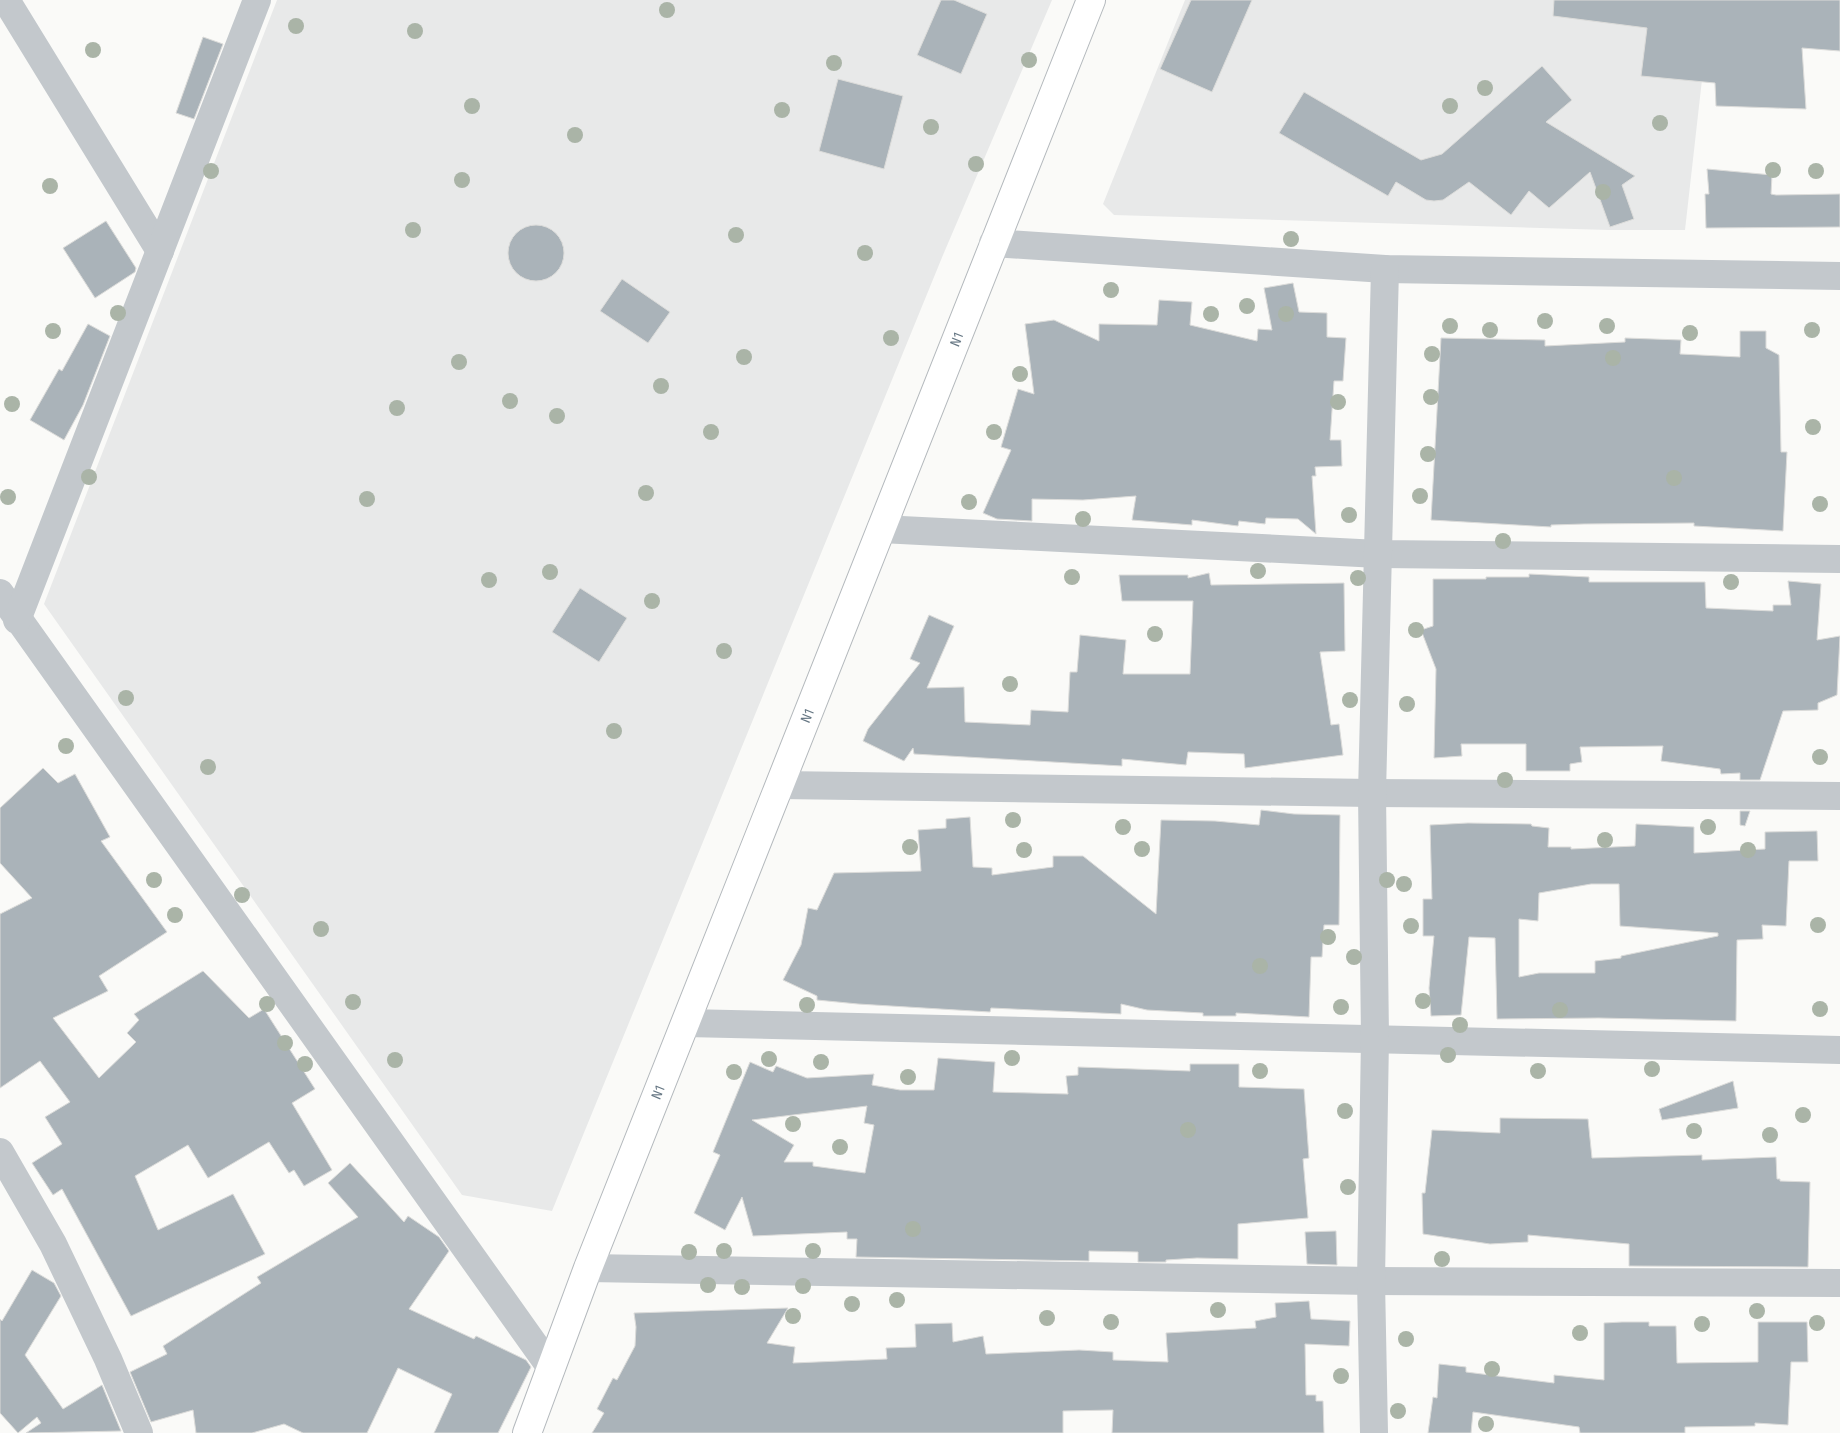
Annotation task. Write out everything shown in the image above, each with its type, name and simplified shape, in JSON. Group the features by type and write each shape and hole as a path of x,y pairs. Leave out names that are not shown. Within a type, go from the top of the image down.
{"highway":[{"name":"N1","path":"527,1433 588,1268 1091,0"}],"street":[{"path":"6,0 160,251"},
{"path":"17,620 257,0"},
{"path":"993,243 1385,269 1840,276"},
{"path":"1374,1433 1370,1282 1375,1038 1372,793 1385,269"},
{"path":"881,529 1379,554 1840,559"},
{"path":"0,593 17,620 551,1368"},
{"path":"780,785 1372,793 1840,796"},
{"path":"686,1023 1840,1050"},
{"path":"0,1152 53,1244 108,1359 138,1433"},
{"path":"588,1268 1370,1282 1840,1283"}],"shaded area":[{"path":"277,0 1052,0 943,255 552,1211 462,1195 44,604"},
{"path":"1185,0 1711,0 1685,230 1609,230 1114,215 1103,204"}],"building":[{"path":"941,0 954,0 987,14 961,74 917,55"},
{"path":"1191,0 1252,0 1212,92 1160,69"},
{"path":"1554,0 1840,0 1840,51 1802,48 1806,109 1716,106 1715,83 1641,76 1647,28 1553,16"},
{"path":"203,37 223,44 194,119 176,113"},
{"path":"1542,66 1572,100 1546,122 1635,176 1622,185 1634,219 1610,227 1590,172 1549,208 1529,191 1511,215 1469,182 1443,200 1426,200 1396,182 1388,196 1279,133 1304,92 1421,160 1442,154"},
{"path":"838,79 903,96 884,169 819,151"},
{"path":"1707,169 1772,175 1771,194 1776,195 1840,194 1840,227 1706,228 1705,194 1709,194"},
{"path":"106,221 136,268 135,272 95,298 63,248"},
{"path":"530,225 542,225 552,229 560,237 564,253 560,269 552,277 542,281 530,281 520,277 512,269 508,259 508,247 512,237 520,229"},
{"path":"622,279 670,312 648,343 600,311"},
{"path":"1293,283 1299,312 1327,313 1327,337 1346,338 1343,381 1334,381 1330,440 1341,440 1342,466 1315,467 1316,476 1312,476 1316,534 1298,519 1266,518 1265,524 1239,521 1238,526 1192,520 1192,525 1132,520 1136,496 1083,500 1032,499 1032,521 997,519 983,513 1011,450 1001,447 1018,389 1034,394 1025,324 1054,320 1099,341 1099,324 1157,325 1159,300 1192,302 1190,325 1257,341 1258,329 1272,330 1264,288"},
{"path":"88,324 110,336 83,405 64,440 30,420 59,369 62,371"},
{"path":"1740,331 1766,331 1766,348 1779,355 1781,452 1787,452 1783,531 1694,526 1694,523 1584,524 1551,525 1551,527 1431,520 1441,338 1545,340 1545,346 1625,342 1625,338 1681,340 1680,354 1740,357"},
{"path":"1209,573 1211,585 1344,583 1345,651 1320,652 1331,725 1339,724 1343,755 1245,768 1244,754 1188,752 1186,765 1122,759 1122,766 914,754 913,748 904,761 863,741 868,729 920,663 910,659 929,615 954,626 927,688 964,687 965,722 1030,725 1031,710 1068,712 1070,672 1077,672 1080,635 1126,640 1123,674 1190,674 1193,601 1122,601 1119,575 1188,575 1188,578"},
{"path":"1529,574 1589,577 1589,582 1705,582 1706,608 1773,611 1773,605 1791,605 1788,581 1821,584 1817,640 1840,636 1837,695 1818,703 1818,710 1783,711 1760,780 1740,780 1740,773 1721,774 1720,769 1661,761 1663,746 1580,747 1582,762 1570,764 1570,771 1526,771 1526,744 1461,744 1462,756 1434,758 1436,669 1421,630 1433,626 1433,579 1529,577"},
{"path":"580,588 627,618 599,662 552,632"},
{"path":"43,768 58,783 75,774 110,837 101,841 167,932 99,976 108,991 53,1018 99,1078 136,1042 127,1033 139,1020 134,1014 203,971 249,1018 264,1009 315,1089 292,1103 332,1170 304,1186 294,1170 289,1173 269,1142 208,1178 188,1145 135,1176 158,1230 233,1194 265,1254 131,1316 62,1189 53,1195 32,1163 62,1144 45,1117 70,1102 40,1061 0,1088 0,914 32,898 0,863 0,808"},
{"path":"1261,810 1294,814 1340,815 1339,925 1324,925 1322,957 1311,957 1309,1017 1236,1013 1236,1016 1203,1016 1203,1013 1147,1010 1121,1004 1121,1014 991,1008 990,1012 858,1004 817,1000 817,996 783,980 801,945 808,908 817,910 834,873 921,871 918,830 946,828 946,819 970,817 973,867 992,868 992,875 1053,867 1053,856 1083,856 1156,914 1161,820 1215,821 1259,825"},
{"path":"1740,811 1750,811 1745,826 1740,825"},
{"path":"1468,823 1531,824 1532,826 1549,828 1548,847 1571,847 1571,849 1635,846 1636,824 1694,827 1694,853 1765,849 1765,832 1817,831 1818,861 1789,861 1786,926 1762,925 1763,939 1737,940 1736,1021 1599,1018 1497,1019 1495,938 1469,937 1461,1015 1431,1016 1429,988 1434,936 1423,936 1423,899 1432,899 1430,825","holes":["1591,884 1619,884 1620,926 1718,933 1718,936 1621,956 1621,958 1595,961 1595,973 1539,973 1519,977 1519,919 1538,921 1539,893"]},
{"path":"938,1058 995,1062 993,1092 1068,1094 1066,1076 1078,1075 1078,1067 1190,1071 1190,1064 1239,1064 1239,1087 1304,1089 1309,1158 1303,1159 1308,1218 1238,1224 1238,1259 1197,1258 1166,1260 1166,1262 1138,1262 1138,1252 1089,1251 1089,1261 856,1257 857,1239 847,1239 847,1232 753,1236 742,1197 725,1230 694,1213 720,1155 713,1152 750,1062 773,1072 776,1066 807,1078 874,1074 872,1085 900,1090 934,1090","holes":["867,1106 864,1123 874,1125 865,1173 813,1166 813,1162 784,1162 794,1145 752,1120"]},
{"path":"1733,1081 1738,1108 1662,1120 1659,1109"},
{"path":"1500,1118 1588,1119 1592,1158 1702,1155 1702,1160 1776,1157 1777,1179 1780,1179 1780,1181 1810,1182 1808,1267 1629,1266 1629,1244 1528,1235 1528,1242 1490,1244 1423,1234 1422,1193 1425,1193 1432,1130 1500,1133"},
{"path":"350,1163 404,1222 408,1216 439,1237 449,1251 409,1309 474,1339 476,1336 526,1360 531,1367 498,1433 434,1433 452,1394 398,1368 367,1433 303,1433 284,1424 252,1433 196,1433 193,1410 151,1422 130,1372 167,1354 163,1346 261,1283 257,1277 358,1217 328,1183"},
{"path":"1336,1231 1337,1265 1307,1264 1305,1232"},
{"path":"32,1270 54,1283 61,1296 25,1355 63,1409 102,1385 121,1431 26,1433 41,1423 37,1417 18,1433 0,1413 0,1319 2,1321"},
{"path":"1309,1301 1311,1319 1350,1321 1349,1346 1305,1344 1306,1395 1316,1395 1316,1401 1323,1401 1324,1433 1112,1433 1113,1410 1063,1411 1063,1433 592,1433 604,1413 597,1409 613,1378 617,1380 635,1346 636,1327 634,1313 788,1308 767,1343 795,1347 793,1363 887,1359 886,1348 916,1347 915,1324 952,1323 953,1342 983,1336 986,1354 1079,1350 1113,1352 1113,1360 1168,1362 1166,1333 1256,1328 1255,1321 1276,1317 1275,1303"},
{"path":"1649,1322 1649,1326 1676,1326 1677,1363 1758,1362 1758,1322 1807,1322 1808,1362 1791,1362 1788,1425 1755,1423 1755,1426 1685,1427 1685,1433 1580,1433 1579,1427 1473,1412 1471,1433 1428,1433 1433,1397 1437,1398 1439,1364 1466,1367 1466,1372 1554,1383 1554,1375 1604,1380 1604,1323"}]}
